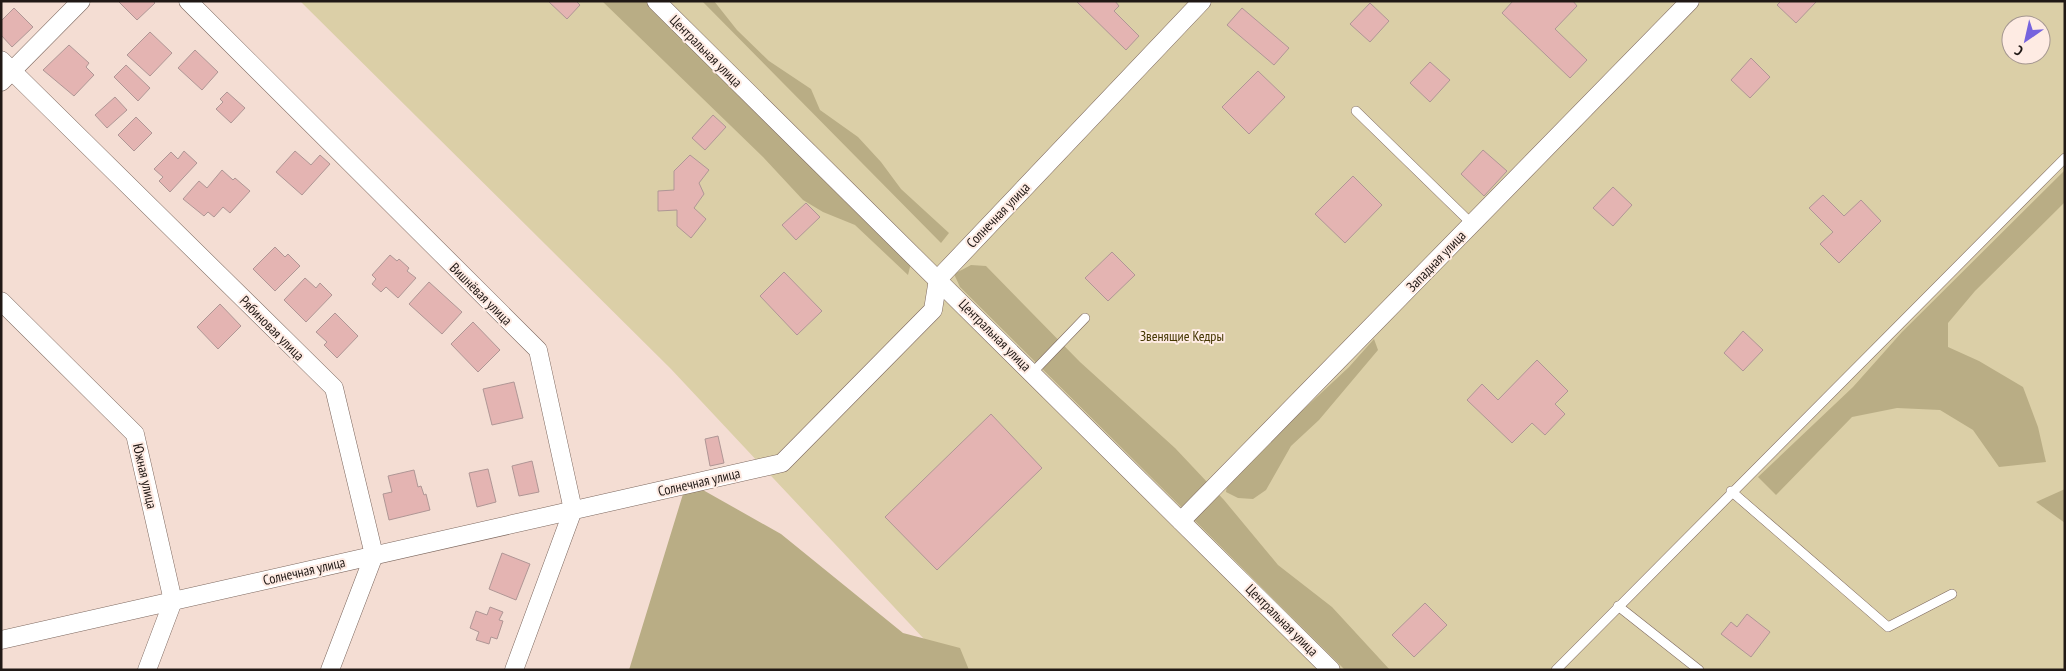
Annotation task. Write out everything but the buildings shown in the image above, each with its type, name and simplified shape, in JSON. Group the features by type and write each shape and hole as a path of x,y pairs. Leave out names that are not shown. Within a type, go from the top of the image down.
{"street":[{"path":"5,71 81,1"},
{"name":"Вишнёвая улица","path":"188,1 538,350 573,510"},
{"name":"Центральная улица","path":"656,1 916,260 938,278 1033,372 1331,670"},
{"name":"Солнечная улица","path":"1,640 782,463 933,310 938,278 1202,1"},
{"name":"Западная улица","path":"1181,521 1690,1"},
{"name":"Рябиновая улица","path":"5,71 334,388 374,555"},
{"name":"Южная улица","path":"1,301 135,434 173,601"},
{"path":"514,670 573,510"},
{"path":"330,670 374,555"},
{"path":"146,670 173,601"}],"lane":[{"path":"1356,111 1472,224"},
{"path":"1556,670 2065,158"},
{"path":"1033,372 1085,318"},
{"path":"1731,492 1888,627 1952,594"},
{"path":"1618,606 1699,670"}],"green space":[{"name":"Звенящие Кедры","path":"300,1 2065,1 2065,670 953,670 671,369"}],"shaded area":[{"path":"602,1 647,1 911,263 908,275 855,225 823,212 803,200 763,157"},
{"path":"702,1 714,1 737,30 769,61 811,89 820,110 858,137 881,162 901,189 949,233 941,243"},
{"path":"2065,170 2065,202 1975,291 1948,323 1948,347 1979,361 2023,387 2038,427 2046,462 1999,467 1973,430 1940,410 1897,408 1852,417 1776,495 1758,477 1853,387 1902,332"},
{"path":"971,265 986,266 1080,362 1175,448 1224,500 1278,565 1332,607 1390,670 1345,670 960,287 954,274"},
{"path":"1374,339 1378,350 1319,420 1291,446 1266,490 1253,499 1238,498 1226,492 1227,484 1257,453 1349,367"},
{"path":"687,481 781,534 903,633 960,648 969,670 629,670"},
{"path":"2065,489 2065,523 2036,502"}]}
